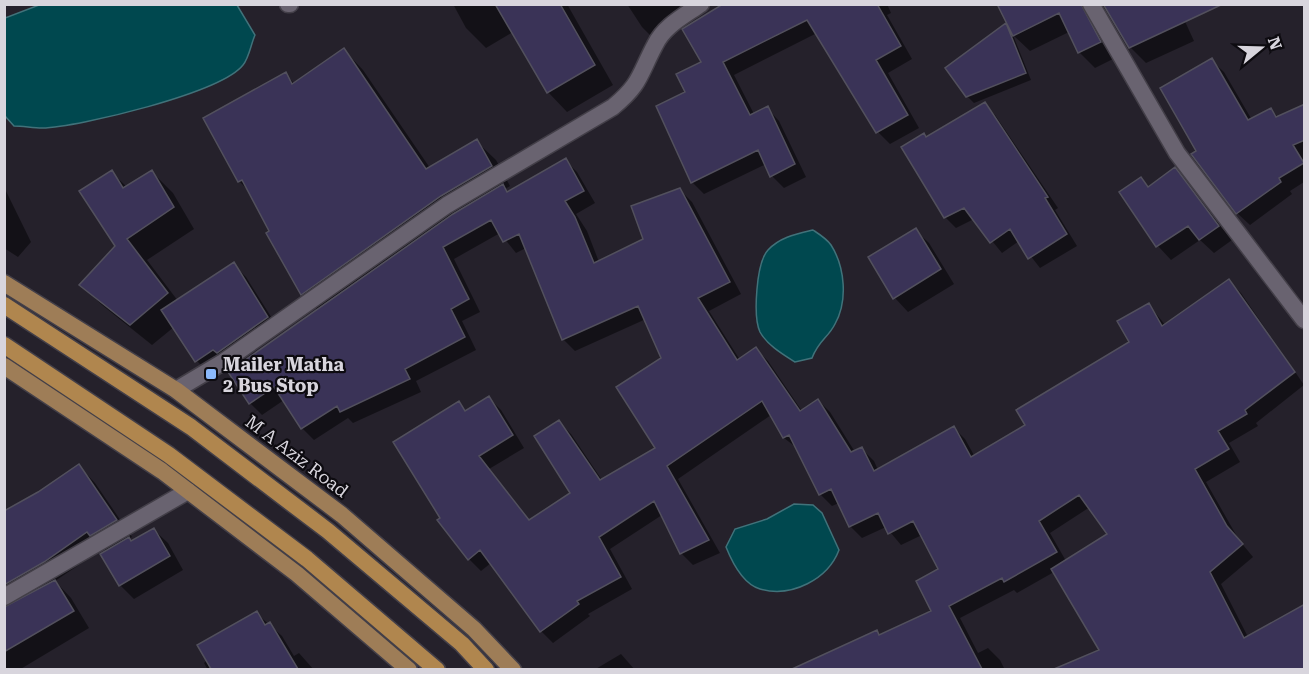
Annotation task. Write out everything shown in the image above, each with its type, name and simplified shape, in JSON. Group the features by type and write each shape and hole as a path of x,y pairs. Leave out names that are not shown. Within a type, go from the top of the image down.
{"highway":[{"path":"4,305 200,434 328,531 462,644 486,669"},
{"path":"4,345 169,455 307,559 437,669"}],"main road":[{"name":"M A Aziz Road","path":"4,283 176,390 342,515 474,629 513,669"},
{"path":"4,366 162,471 297,574 409,669"}],"street":[{"path":"176,390 224,362 447,205 522,158 613,107 632,91 645,70 655,44 668,27 701,4"},
{"path":"1091,4 1177,153 1305,320"},
{"path":"4,597 188,491"}],"water":[{"path":"39,5 237,5 255,35 243,65 230,76 208,87 148,107 86,122 42,128 14,126 5,116 5,18"},
{"path":"813,230 831,245 836,254 842,274 842,305 835,324 812,358 795,362 771,345 760,332 757,315 758,278 768,250 789,237"},
{"path":"794,504 813,505 822,513 839,550 827,570 807,584 784,591 760,589 748,582 739,572 726,547 735,529 767,519"}],"building":[{"path":"495,4 560,4 595,65 547,93"},
{"path":"723,4 877,4 901,46 876,60 908,115 876,133 807,20 723,62 750,115 768,106 795,164 770,177 758,150 691,183 656,106 685,92 676,74 701,62 682,29"},
{"path":"997,4 1081,4 1101,42 1078,53 1059,13 1013,36"},
{"path":"1103,4 1223,4 1129,48"},
{"path":"1006,23 1026,73 966,97 945,68"},
{"path":"344,48 426,169 477,139 492,166 441,196 301,295 266,233 269,231 242,180 238,182 203,118 286,72 292,84"},
{"path":"1212,58 1248,120 1271,108 1276,117 1305,104 1305,140 1293,145 1304,163 1279,178 1281,182 1236,214 1191,154 1196,151 1160,88"},
{"path":"985,102 1048,197 1045,198 1067,234 1028,259 1010,229 990,243 964,208 944,218 901,147 924,133 926,137"},
{"path":"566,158 584,191 565,201 575,217 594,263 643,239 631,206 680,188 730,282 698,298 737,360 756,347 800,411 818,399 851,452 862,447 874,471 954,426 971,457 1025,425 1016,410 1129,342 1117,321 1149,303 1162,326 1229,279 1295,372 1245,410 1247,414 1218,431 1229,449 1195,469 1227,526 1243,544 1210,572 1244,638 1305,604 1305,669 1054,669 1099,650 1051,569 1107,534 1079,495 1039,521 1057,552 1004,582 1002,578 949,606 982,669 792,669 877,630 879,635 931,611 916,581 938,569 913,521 888,534 878,513 849,527 831,489 819,495 789,435 783,438 762,401 667,466 709,540 680,554 654,501 599,537 621,577 577,601 579,604 540,632 480,550 468,560 437,520 440,518 393,442 459,401 465,411 489,396 513,435 479,456 529,520 570,493 534,436 559,420 600,480 655,448 616,387 661,358 638,306 562,340 519,234 503,242 491,220 443,247 469,299 451,309 465,337 405,369 410,379 340,412 337,406 301,429 274,387 249,404 228,372 453,214 503,184 507,192"},
{"path":"1175,167 1219,226 1199,240 1188,226 1156,247 1119,192 1141,177 1148,187"},
{"path":"112,170 123,188 152,170 174,207 127,239 168,293 130,325 79,285 115,246 79,191"},
{"path":"916,228 941,269 893,299 868,257"},
{"path":"234,262 268,317 217,353 213,350 195,362 161,310"},
{"path":"79,464 117,520 90,536 87,532 44,562 4,585 4,511 38,492"},
{"path":"154,528 170,556 119,586 100,554 129,537 131,541"},
{"path":"55,580 74,611 4,652 4,607"},
{"path":"257,611 265,625 270,622 298,669 211,669 197,645"}],"place":[{"name":"Mailer Matha 2 Bus Stop","path":"211,374"}]}
